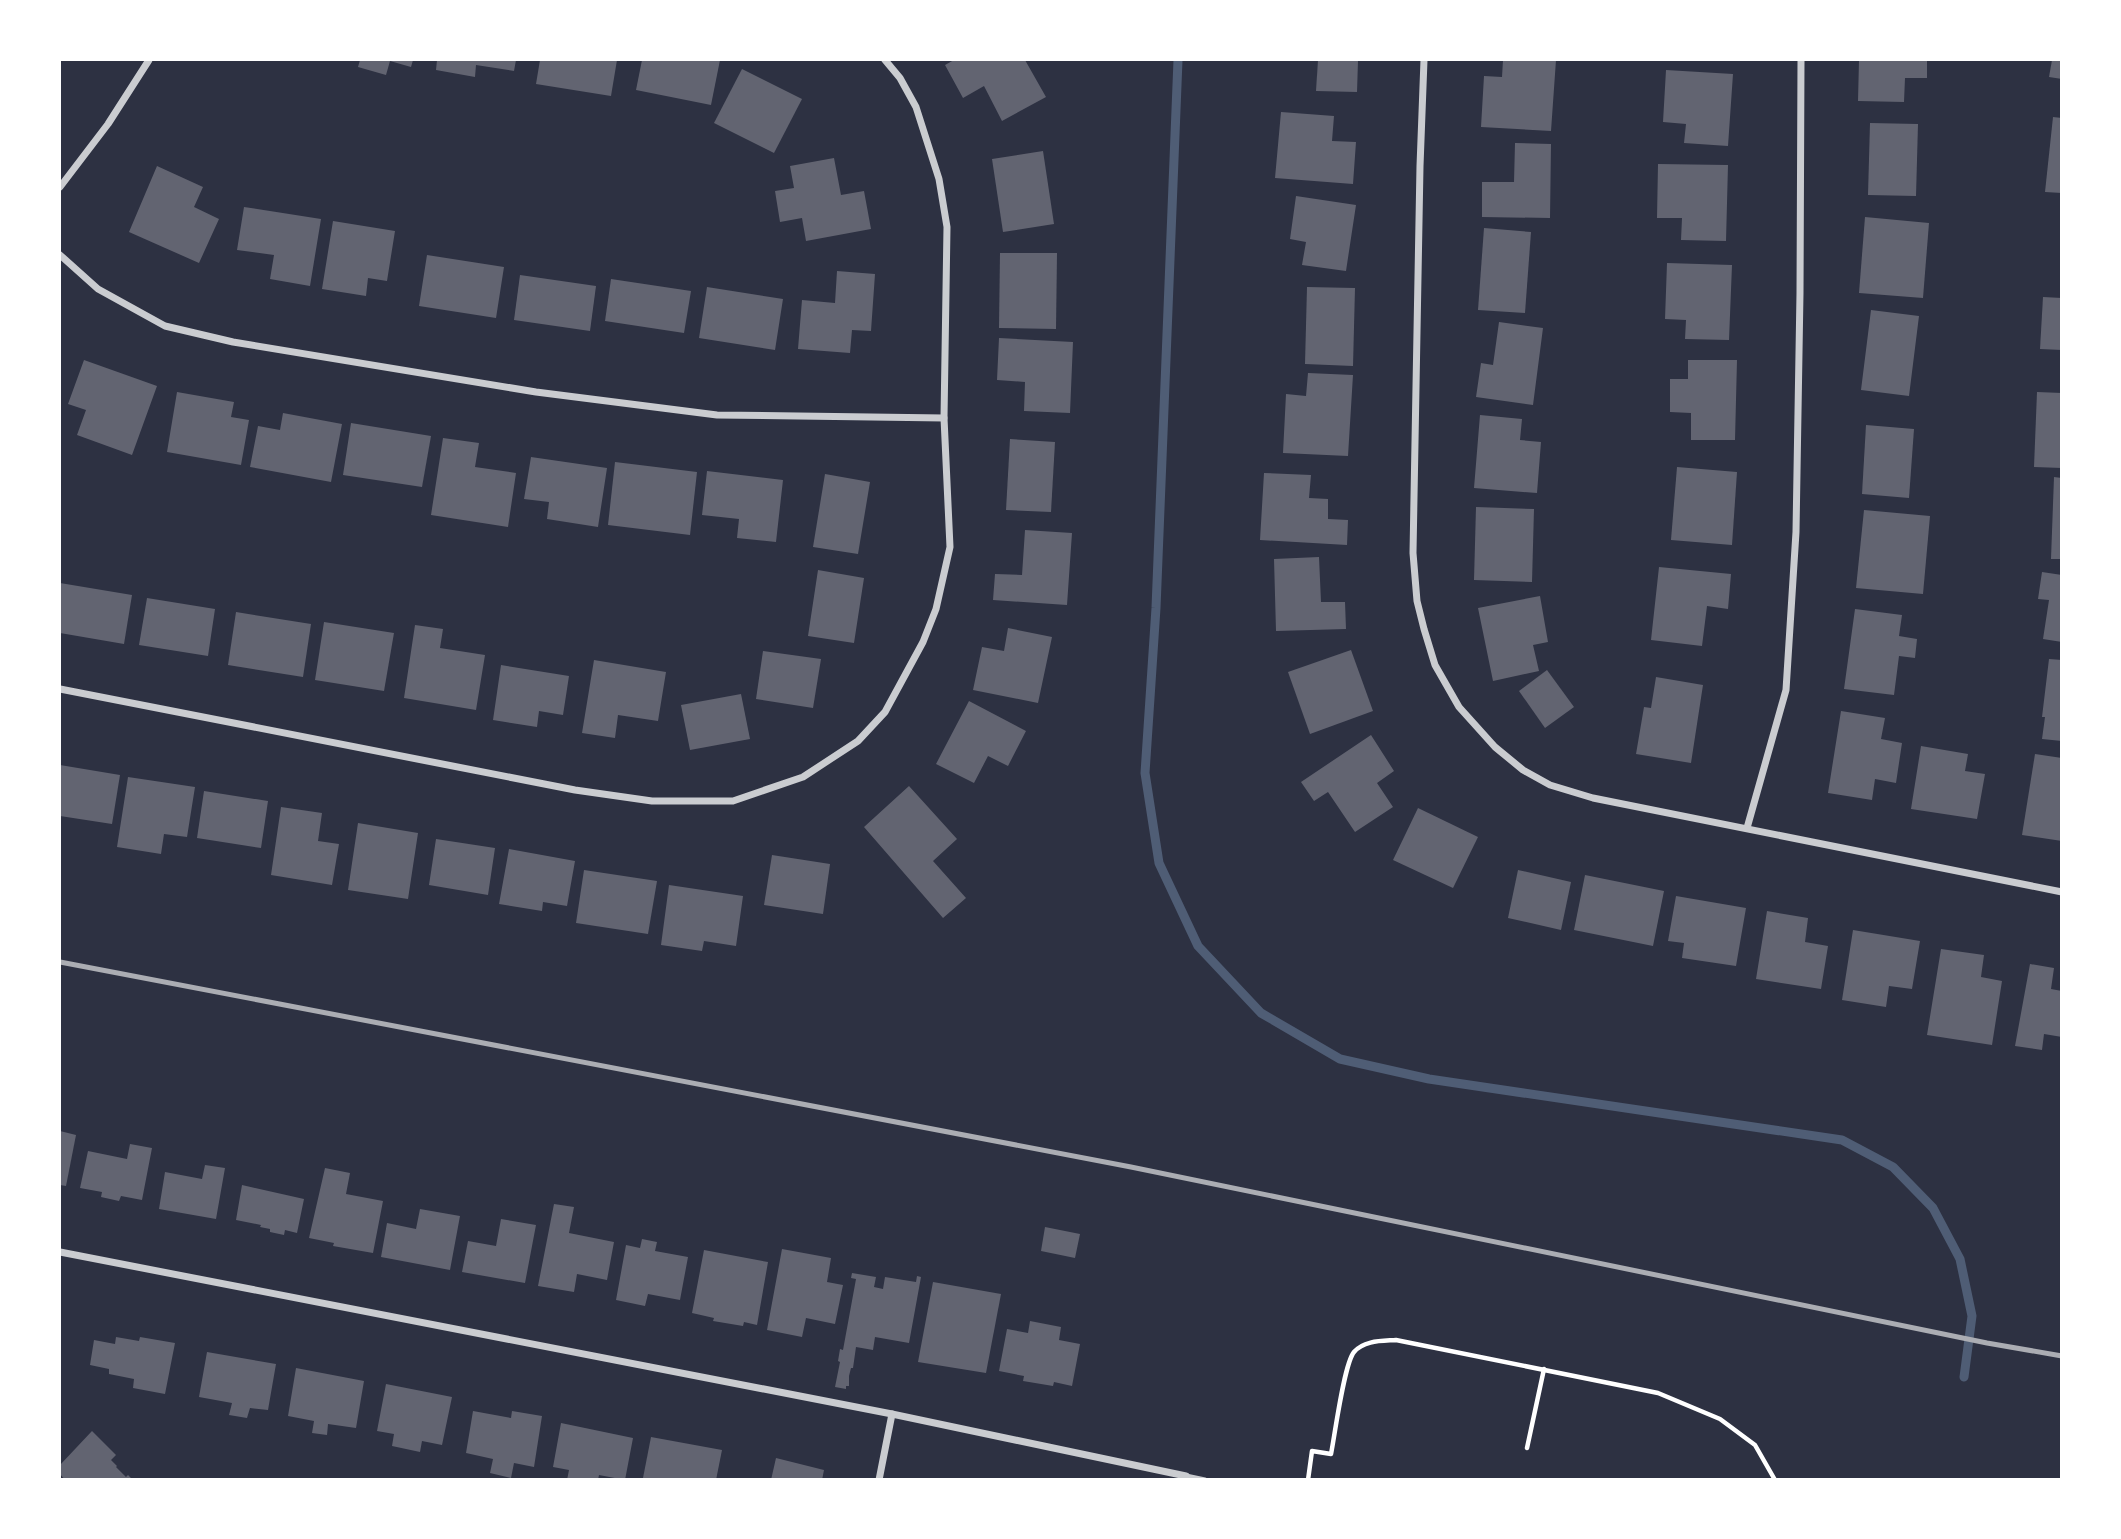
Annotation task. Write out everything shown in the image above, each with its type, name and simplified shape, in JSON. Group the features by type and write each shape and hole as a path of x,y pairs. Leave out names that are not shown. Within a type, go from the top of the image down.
{"street":[{"path":"60,187 108,124 149,60"},
{"path":"60,688 575,790 652,801 733,801 803,777 858,741 885,712 923,642 936,609 950,547 944,418 947,228 939,179 916,107 900,78 885,60"},
{"path":"1424,60 1419,180 1413,553 1417,601 1436,665 1459,707 1495,747 1523,770 1550,785 1593,798 2062,892"},
{"path":"1747,828 1786,690 1796,532 1801,60"},
{"path":"60,255 99,289 165,326 233,342 536,392 717,415 944,418"},
{"path":"60,1252 892,1414 1186,1476"},
{"path":"880,1479 892,1414"}],"lane":[{"path":"1186,1476 1205,1479"}],"path":[{"path":"1308,1479 1312,1451 1331,1454 1346,1373 1354,1352 1368,1343 1396,1340 1658,1392 1720,1419 1755,1445 1775,1479"},
{"path":"1527,1448 1544,1369"}],"building":[{"path":"360,60 413,60 411,67 390,61 386,75 358,67"},
{"path":"437,60 516,60 514,71 476,65 475,77 436,70"},
{"path":"540,60 617,60 611,96 536,84"},
{"path":"642,60 720,60 711,105 636,90"},
{"path":"954,60 1025,60 1046,97 1002,121 984,86 963,98 945,65"},
{"path":"1318,60 1358,60 1357,92 1316,91"},
{"path":"1503,60 1556,60 1551,131 1481,127 1484,76 1502,77"},
{"path":"1859,60 1927,60 1927,78 1905,78 1904,102 1858,101"},
{"path":"2052,60 2062,60 2062,79 2049,77"},
{"path":"742,69 802,99 774,153 714,123"},
{"path":"1666,70 1733,74 1728,146 1684,143 1686,124 1663,122"},
{"path":"1281,112 1334,116 1332,141 1356,142 1353,184 1275,178"},
{"path":"2053,117 2062,118 2062,193 2045,192"},
{"path":"1870,123 1918,124 1916,196 1868,195"},
{"path":"1515,143 1551,144 1550,218 1482,217 1482,182 1514,182"},
{"path":"1043,151 1054,224 1003,232 992,159"},
{"path":"834,158 841,195 864,191 871,229 806,241 802,218 780,222 775,191 794,188 790,166"},
{"path":"1658,164 1728,165 1726,241 1681,240 1682,218 1657,218"},
{"path":"157,166 203,187 194,207 219,219 199,263 129,232"},
{"path":"1296,196 1356,205 1346,271 1302,265 1306,242 1290,239"},
{"path":"244,207 321,219 310,286 270,279 274,255 237,250"},
{"path":"1865,217 1929,223 1923,298 1859,293"},
{"path":"333,221 395,231 387,281 368,278 366,296 322,289"},
{"path":"1484,228 1531,232 1525,313 1478,310"},
{"path":"1000,253 1057,253 1056,329 999,328"},
{"path":"427,255 504,267 496,318 419,306"},
{"path":"1667,263 1732,265 1729,340 1685,339 1686,320 1665,319"},
{"path":"837,271 875,274 871,331 852,330 850,353 798,349 802,300 835,303"},
{"path":"520,275 596,286 590,331 514,320"},
{"path":"611,279 691,291 684,333 605,321"},
{"path":"707,287 783,299 775,350 699,338"},
{"path":"1307,287 1355,288 1353,366 1305,364"},
{"path":"2043,297 2062,298 2062,350 2040,349"},
{"path":"1871,310 1919,316 1909,396 1861,390"},
{"path":"1499,322 1543,328 1533,405 1476,397 1481,363 1493,365"},
{"path":"999,338 1073,342 1070,413 1024,411 1025,382 997,380"},
{"path":"84,360 157,386 132,455 77,435 86,410 68,404"},
{"path":"1688,360 1737,360 1735,440 1691,440 1691,413 1670,412 1670,379 1688,379"},
{"path":"1308,373 1353,375 1348,456 1283,453 1286,394 1306,396"},
{"path":"177,392 234,402 231,417 249,420 241,465 167,452"},
{"path":"2037,392 2062,393 2062,468 2034,467"},
{"path":"283,413 342,424 331,482 250,467 258,426 280,430"},
{"path":"1480,415 1522,419 1520,440 1541,442 1537,493 1474,488"},
{"path":"351,423 431,436 422,487 343,475"},
{"path":"1866,425 1914,429 1909,498 1862,494"},
{"path":"443,438 479,443 475,467 516,473 508,527 431,515"},
{"path":"1010,439 1055,442 1051,512 1006,510"},
{"path":"531,457 607,468 598,527 547,519 549,502 524,499"},
{"path":"615,462 697,472 690,535 608,525"},
{"path":"1677,467 1737,472 1732,545 1671,540"},
{"path":"707,471 783,480 776,542 737,538 739,519 702,515"},
{"path":"1264,473 1311,475 1309,498 1328,499 1328,519 1348,520 1347,545 1260,540"},
{"path":"825,474 870,482 858,554 813,547"},
{"path":"2054,477 2062,478 2062,559 2051,559"},
{"path":"1476,507 1534,509 1532,582 1474,580"},
{"path":"1864,510 1930,516 1923,594 1856,588"},
{"path":"1025,530 1072,533 1067,605 993,600 995,574 1022,575"},
{"path":"1319,557 1321,602 1345,602 1346,629 1276,631 1274,559"},
{"path":"1659,567 1731,574 1728,609 1707,606 1702,646 1651,640"},
{"path":"818,570 864,578 854,643 808,636"},
{"path":"2042,572 2062,575 2062,642 2043,639 2049,600 2038,599"},
{"path":"60,583 132,595 124,644 60,633"},
{"path":"1540,596 1548,642 1533,645 1539,671 1493,681 1478,608"},
{"path":"147,598 215,609 208,656 139,645"},
{"path":"1855,609 1902,615 1899,636 1917,639 1915,658 1899,656 1894,695 1844,689"},
{"path":"236,612 311,624 303,677 228,665"},
{"path":"324,622 394,633 384,691 315,680"},
{"path":"415,625 443,629 440,648 485,655 476,710 404,698"},
{"path":"1008,628 1052,637 1038,703 973,690 982,647 1004,651"},
{"path":"1351,650 1373,711 1310,734 1288,672"},
{"path":"763,651 821,659 813,708 756,699"},
{"path":"2049,659 2062,660 2062,741 2042,739"},
{"path":"594,660 666,672 658,721 618,715 615,738 582,733"},
{"path":"501,665 569,676 563,715 539,711 537,727 493,720"},
{"path":"1547,670 1574,707 1545,728 1519,691"},
{"path":"1656,677 1703,685 1691,763 1636,754 1644,707 1651,708"},
{"path":"741,694 750,739 690,750 681,705"},
{"path":"969,701 1026,731 1008,766 988,756 974,783 936,764"},
{"path":"1841,711 1885,718 1881,739 1902,743 1896,783 1875,779 1872,800 1828,793"},
{"path":"1371,735 1394,771 1377,783 1393,807 1355,832 1328,792 1314,801 1301,782"},
{"path":"1921,746 1968,754 1965,771 1985,774 1977,819 1911,809"},
{"path":"2035,754 2062,758 2062,841 2022,835"},
{"path":"60,765 120,775 112,824 60,816"},
{"path":"128,777 195,787 187,837 164,834 161,854 117,847"},
{"path":"909,786 957,839 933,861 966,898 943,918 864,827"},
{"path":"204,791 268,801 261,848 197,838"},
{"path":"281,807 322,813 318,841 339,844 332,885 271,875"},
{"path":"1418,808 1478,837 1453,888 1393,860"},
{"path":"358,823 418,833 408,899 348,890"},
{"path":"436,839 495,848 488,895 429,885"},
{"path":"509,849 575,861 567,906 543,902 542,911 499,904"},
{"path":"772,855 830,864 823,914 764,905"},
{"path":"584,870 657,881 648,934 576,923"},
{"path":"1518,870 1571,882 1561,930 1508,918"},
{"path":"1585,875 1664,891 1653,946 1574,930"},
{"path":"669,885 743,896 736,946 704,941 702,951 661,945"},
{"path":"1676,896 1746,908 1736,966 1682,958 1684,943 1668,941"},
{"path":"1767,911 1808,918 1805,942 1828,946 1821,989 1756,979"},
{"path":"1853,930 1920,941 1912,989 1889,986 1886,1007 1842,1000"},
{"path":"1941,949 1984,955 1981,977 2002,981 1992,1045 1927,1035"},
{"path":"2030,964 2054,968 2051,989 2062,991 2062,1037 2044,1034 2042,1050 2015,1046"},
{"path":"60,1131 76,1135 66,1186 60,1185"},
{"path":"130,1144 152,1148 142,1200 121,1196 119,1201 101,1197 102,1192 80,1188 88,1151 127,1159"},
{"path":"205,1165 225,1168 216,1219 159,1209 165,1172 202,1179"},
{"path":"325,1168 350,1173 346,1194 383,1201 373,1253 333,1246 334,1243 309,1238"},
{"path":"242,1185 304,1199 297,1233 285,1230 284,1235 270,1232 270,1229 260,1227 261,1225 236,1220"},
{"path":"554,1204 574,1207 569,1233 614,1242 607,1280 577,1274 574,1292 538,1286"},
{"path":"420,1209 460,1216 450,1270 381,1257 387,1223 416,1229"},
{"path":"501,1219 536,1225 525,1283 462,1272 468,1241 496,1246"},
{"path":"1045,1227 1080,1234 1075,1258 1041,1251"},
{"path":"642,1239 657,1242 655,1251 688,1257 680,1300 648,1294 645,1306 616,1300 626,1245 640,1248"},
{"path":"782,1249 831,1258 827,1282 843,1285 835,1324 806,1318 802,1337 767,1330"},
{"path":"704,1250 768,1262 757,1325 744,1322 743,1326 713,1321 714,1318 692,1313"},
{"path":"852,1273 876,1277 874,1287 883,1289 885,1277 916,1282 917,1276 921,1277 909,1343 875,1337 873,1350 856,1347 849,1386 846,1386 846,1389 835,1387 840,1349 843,1350 856,1279 851,1278"},
{"path":"933,1282 1001,1294 986,1373 918,1362"},
{"path":"1030,1321 1061,1327 1059,1340 1080,1344 1072,1386 1054,1382 1053,1386 1023,1381 1024,1376 999,1371 1007,1329 1028,1333"},
{"path":"116,1337 139,1341 140,1337 175,1343 165,1394 133,1388 134,1379 109,1374 109,1369 90,1365 94,1340 115,1344"},
{"path":"207,1352 276,1364 268,1410 250,1408 247,1418 229,1415 232,1403 199,1397"},
{"path":"296,1368 364,1381 356,1428 328,1424 327,1435 312,1433 314,1421 288,1416"},
{"path":"386,1384 452,1397 442,1445 422,1441 420,1452 392,1446 394,1434 377,1431"},
{"path":"473,1411 511,1418 512,1411 542,1416 534,1467 514,1463 511,1478 490,1473 493,1459 466,1453"},
{"path":"561,1423 633,1438 625,1480 599,1475 598,1480 567,1480 569,1470 553,1467"},
{"path":"92,1431 116,1455 111,1460 116,1467 133,1480 65,1480 60,1474 60,1465"},
{"path":"651,1437 722,1450 716,1480 643,1478"},
{"path":"776,1458 824,1470 822,1480 771,1480"}],"waterway":[{"path":"1178,60 1156,608 1145,773 1159,863 1198,946 1261,1013 1340,1059 1429,1079 1842,1140 1893,1167 1933,1208 1960,1259 1972,1316 1964,1377"}],"railway":[{"path":"60,962 1131,1167 1987,1343 2062,1356"}]}
